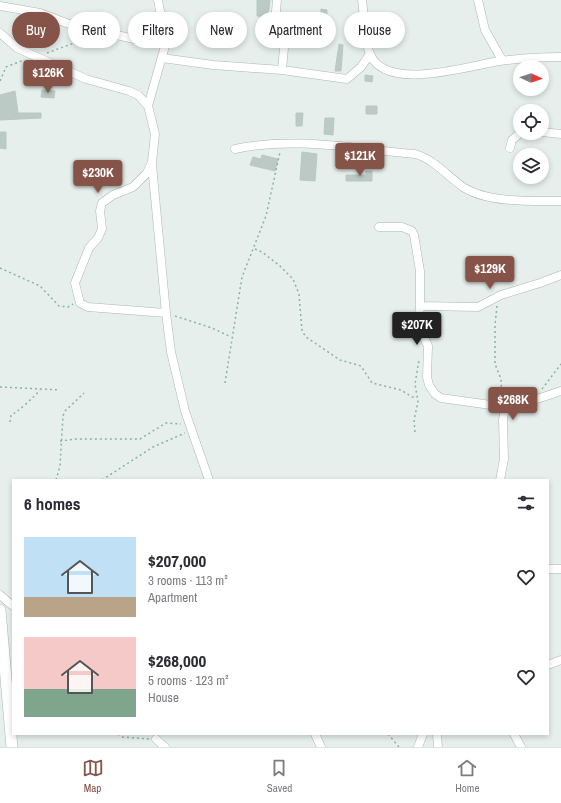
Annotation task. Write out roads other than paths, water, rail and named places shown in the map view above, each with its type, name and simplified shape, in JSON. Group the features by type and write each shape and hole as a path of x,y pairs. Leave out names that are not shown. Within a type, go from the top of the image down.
{"street":[{"path":"158,0 160,12"},
{"path":"277,0 274,33 284,48 282,70"},
{"path":"362,0 370,54 375,62 384,69 395,74 465,68 502,60 537,57 561,57"},
{"path":"478,0 485,30 502,60"},
{"path":"0,6 40,13 69,24 128,37"},
{"path":"0,33 18,48 86,79 138,95 148,106 155,134 152,162 166,314 179,386 209,479"},
{"path":"148,106 164,48"},
{"path":"162,58 213,65 282,70 347,79 361,67 370,54"},
{"path":"549,133 561,134"},
{"path":"510,148 513,140"},
{"path":"235,149 257,144 282,142 415,154 429,160 464,188 477,193 508,199 561,201"},
{"path":"152,162 144,176 133,187 113,195 102,203 100,211 102,229 98,238 89,248 75,283 79,300 83,306 166,314"},
{"path":"379,227 402,227 412,231 414,235 420,271 420,306 418,325 428,346 427,377 432,390 441,398 504,407 517,400 533,400 561,391"},
{"path":"420,306 470,308 483,305 518,289 540,284 561,275"},
{"path":"500,479 504,459 504,407"},
{"path":"549,569 561,569"},
{"path":"0,595 12,605"},
{"path":"0,610 12,747"},
{"path":"549,664 561,660"},
{"path":"308,735 318,740"},
{"path":"418,747 423,735"},
{"path":"438,735 438,747"},
{"path":"515,735 521,746"},
{"path":"521,735 521,746"},
{"path":"156,739 165,747"}]}
